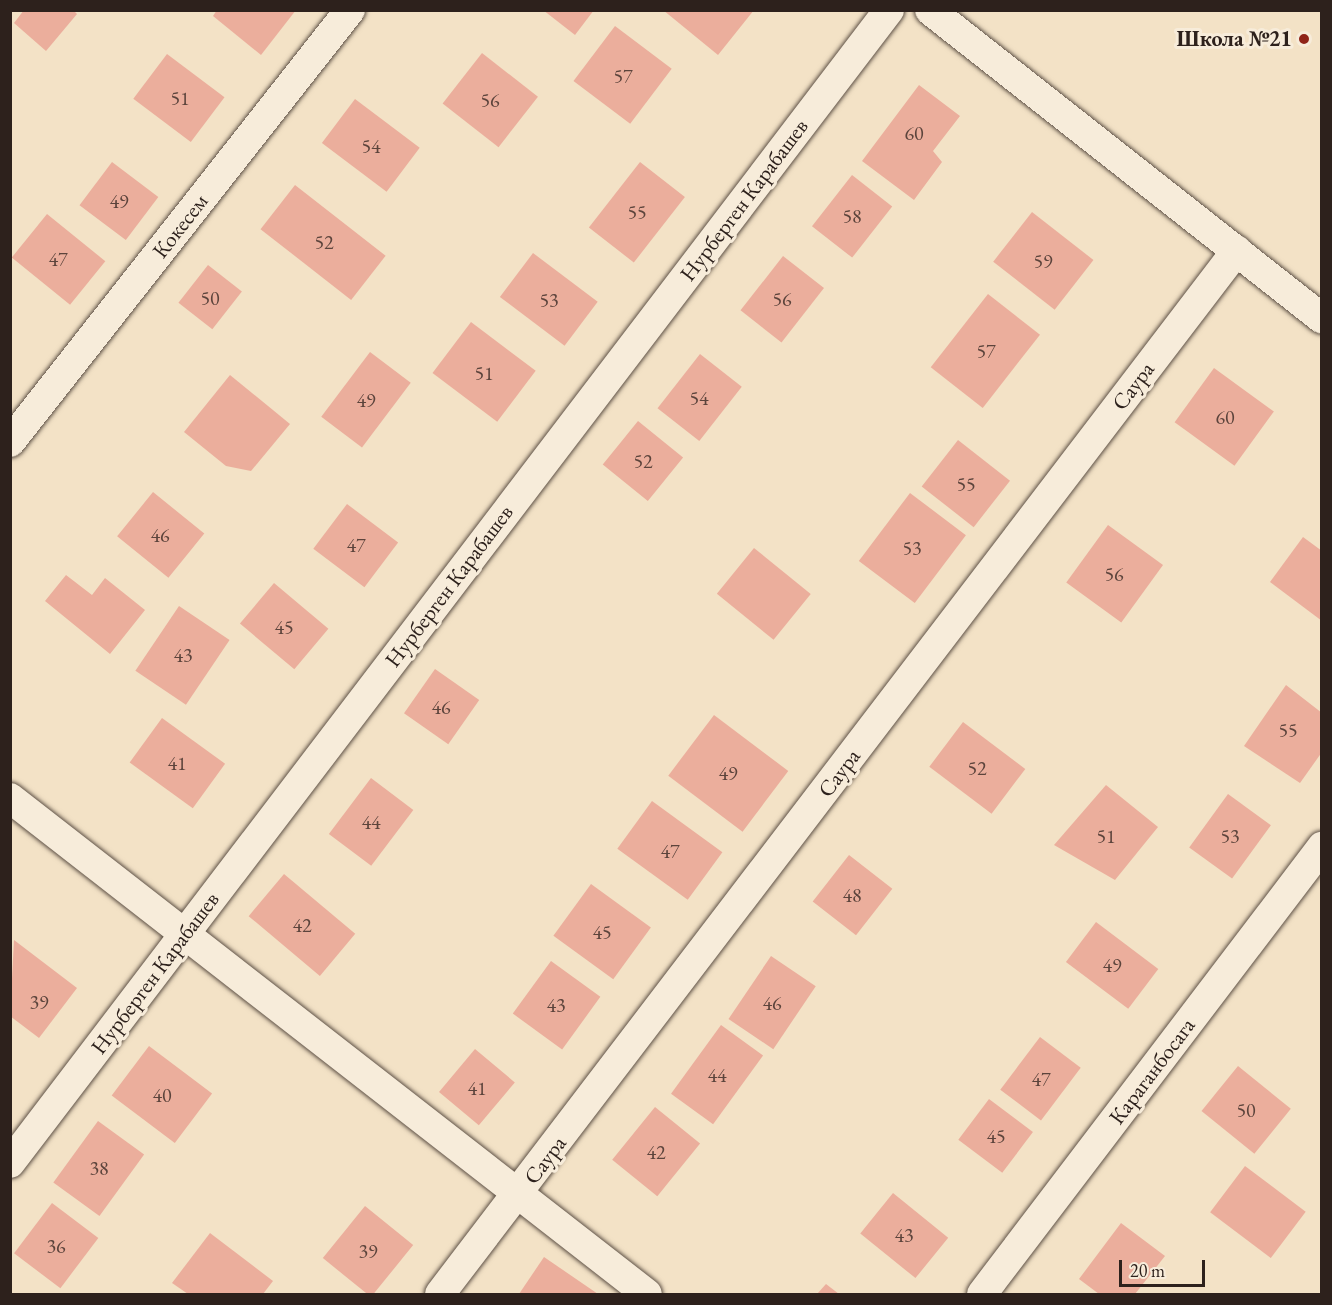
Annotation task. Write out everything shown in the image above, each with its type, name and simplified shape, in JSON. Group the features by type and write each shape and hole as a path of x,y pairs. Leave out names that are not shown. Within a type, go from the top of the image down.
{"street":[{"name":"Кокесем","path":"10,442 350,10"},
{"name":"Нурберген Карабашев","path":"10,1163 889,10"},
{"path":"930,10 1322,319"},
{"name":"Саура","path":"440,1294 519,1195 1237,250"},
{"path":"10,798 646,1294"},
{"name":"Караганбосага","path":"982,1294 1322,847"}],"building":[{"path":"24,10 73,10 77,14 46,51 14,23"},
{"path":"217,10 296,10 261,55 213,16"},
{"path":"543,10 594,10 575,35"},
{"path":"663,10 754,10 718,55"},
{"path":"615,26 672,69 630,124 573,81"},
{"path":"482,53 538,97 499,147 443,103"},
{"path":"167,54 225,97 191,142 133,99"},
{"path":"919,85 960,116 933,151 942,162 914,200 862,161"},
{"path":"355,99 420,148 387,192 322,143"},
{"path":"112,162 158,197 126,240 80,205"},
{"path":"640,162 685,197 634,262 589,227"},
{"path":"852,175 892,206 852,258 812,226"},
{"path":"295,185 386,256 351,300 261,229"},
{"path":"1032,212 1093,260 1055,310 993,262"},
{"path":"47,214 105,261 70,305 12,258"},
{"path":"533,253 598,302 565,346 500,297"},
{"path":"783,256 824,288 781,342 741,310"},
{"path":"208,265 242,291 212,329 178,303"},
{"path":"988,294 1040,335 983,408 931,367"},
{"path":"471,322 536,371 497,422 432,373"},
{"path":"370,352 411,383 362,447 321,417"},
{"path":"700,354 742,387 699,441 658,408"},
{"path":"1214,368 1274,411 1234,466 1175,422"},
{"path":"230,375 290,424 251,471 226,466 184,432"},
{"path":"638,421 683,458 648,501 603,465"},
{"path":"958,440 1010,481 974,527 922,486"},
{"path":"153,492 204,534 168,578 117,536"},
{"path":"910,493 966,535 915,603 859,561"},
{"path":"347,504 398,543 364,587 313,549"},
{"path":"1108,525 1163,565 1121,622 1066,582"},
{"path":"1303,537 1322,551 1322,621 1270,582"},
{"path":"754,548 811,594 774,640 717,594"},
{"path":"66,575 92,595 105,578 145,610 110,654 45,601"},
{"path":"274,583 328,629 294,669 240,624"},
{"path":"179,606 230,640 186,705 135,671"},
{"path":"435,669 479,700 448,744 404,713"},
{"path":"1286,685 1322,713 1322,752 1300,783 1244,746"},
{"path":"714,715 788,771 743,832 668,776"},
{"path":"162,718 225,764 193,808 130,762"},
{"path":"963,722 1025,769 992,814 929,767"},
{"path":"371,778 413,810 371,866 329,834"},
{"path":"1106,785 1158,827 1115,880 1054,845"},
{"path":"1228,794 1271,825 1232,879 1189,847"},
{"path":"652,801 722,852 688,900 617,849"},
{"path":"849,855 892,889 856,935 813,901"},
{"path":"284,874 355,934 320,976 249,916"},
{"path":"591,884 651,927 613,979 553,936"},
{"path":"1096,922 1158,969 1128,1009 1066,962"},
{"path":"14,940 77,988 39,1038 10,1016"},
{"path":"771,956 816,986 773,1049 729,1019"},
{"path":"551,961 600,997 562,1049 513,1014"},
{"path":"721,1025 763,1056 713,1124 671,1094"},
{"path":"1040,1037 1081,1068 1041,1120 1000,1090"},
{"path":"149,1046 212,1094 175,1143 112,1096"},
{"path":"475,1049 515,1082 479,1125 439,1092"},
{"path":"1238,1066 1291,1109 1254,1154 1201,1111"},
{"path":"989,1099 1033,1132 1002,1173 958,1140"},
{"path":"655,1107 700,1144 657,1196 612,1160"},
{"path":"98,1121 144,1155 99,1216 53,1182"},
{"path":"1245,1166 1306,1212 1271,1258 1210,1212"},
{"path":"893,1193 948,1238 915,1278 860,1233"},
{"path":"52,1203 98,1238 60,1288 14,1253"},
{"path":"365,1206 413,1245 374,1294 367,1294 323,1258"},
{"path":"1121,1223 1165,1256 1135,1294 1099,1294 1079,1279"},
{"path":"210,1233 273,1281 263,1294 188,1294 172,1283"},
{"path":"544,1257 598,1294 519,1294"},
{"path":"826,1284 839,1294 817,1294"}],"place":[{"name":"Школа №21","path":"1304,39"}]}
